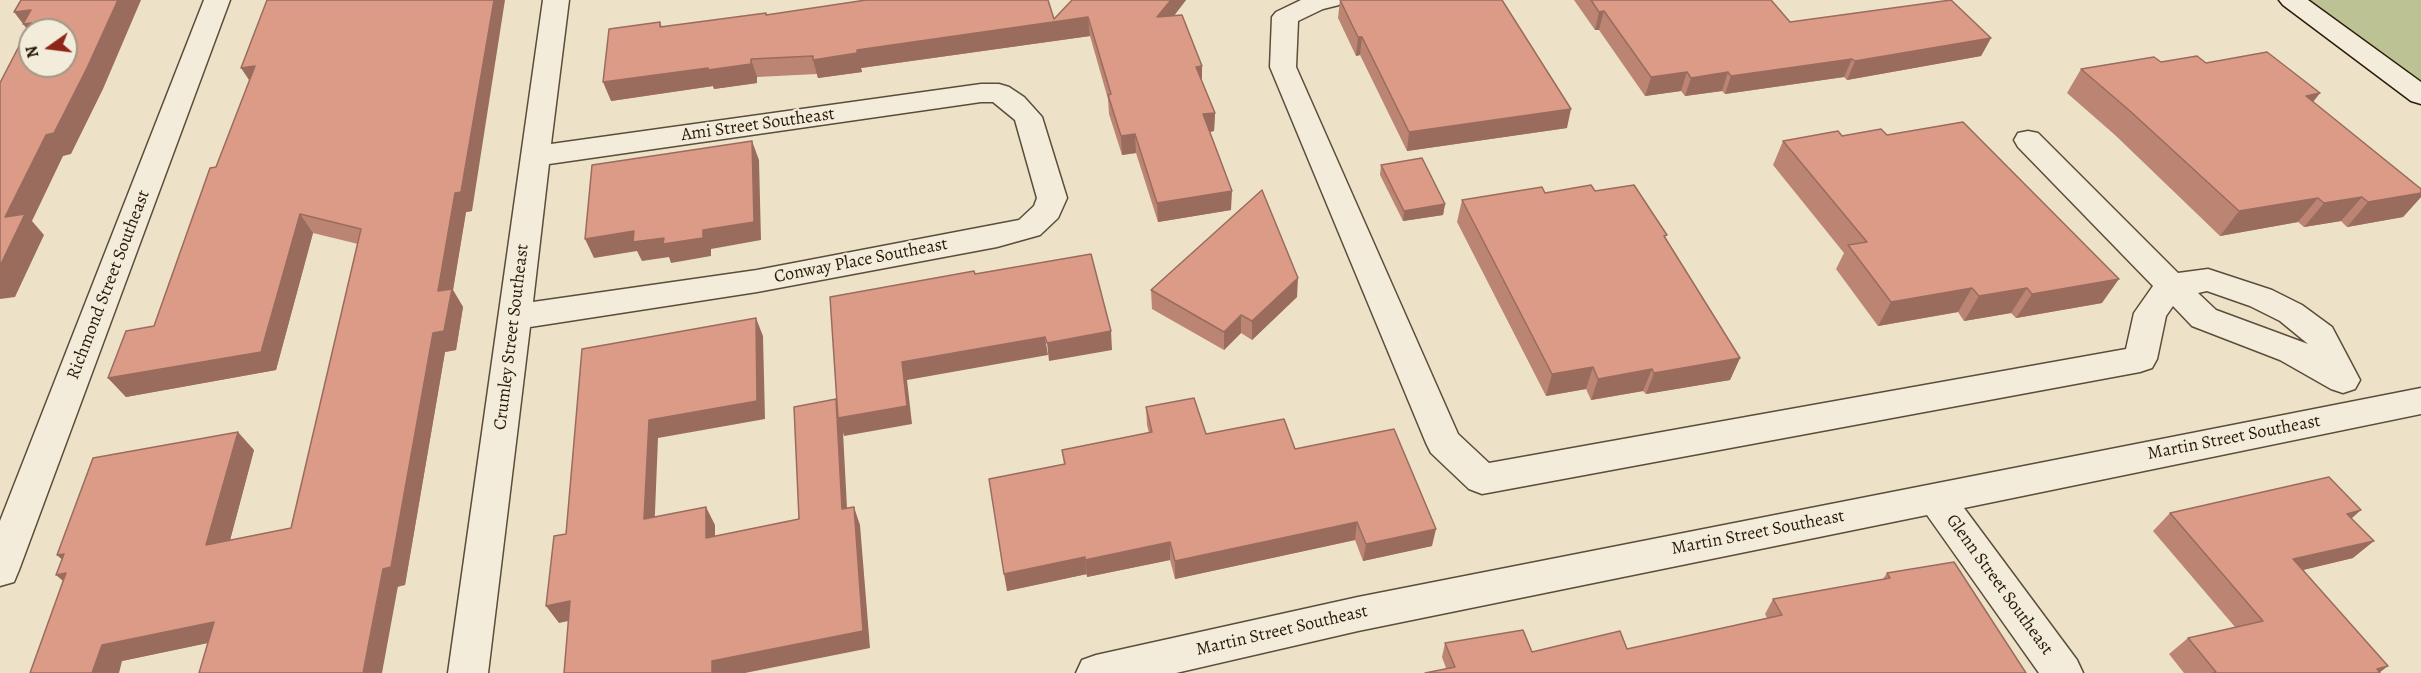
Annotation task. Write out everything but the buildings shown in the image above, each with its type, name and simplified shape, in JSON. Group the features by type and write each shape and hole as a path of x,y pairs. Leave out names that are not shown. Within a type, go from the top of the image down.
{"street":[{"name":"Richmond Street Southeast","path":"0,570 217,0"},
{"name":"Crumley Street Southeast","path":"468,673 555,0"},
{"path":"1330,0 1317,2 1285,17 1283,67 1444,443 1482,479 2140,359 2150,313 2171,285"},
{"path":"2292,0 2421,95"},
{"name":"Ami Street Southeast","path":"536,156 981,93"},
{"name":"Conway Place Southeast","path":"515,317 757,281 1029,228 1047,211 1052,198 1028,117 1014,103 999,93 981,93"},
{"path":"2028,140 2204,318 2292,351 2341,378 2378,410"},
{"name":"Martin Street Southeast","path":"1096,673 1358,614 2421,401"},
{"name":"Glenn Street Southeast","path":"1935,497 2063,673"}],"green space":[{"path":"2303,0 2421,0 2421,88"}]}
